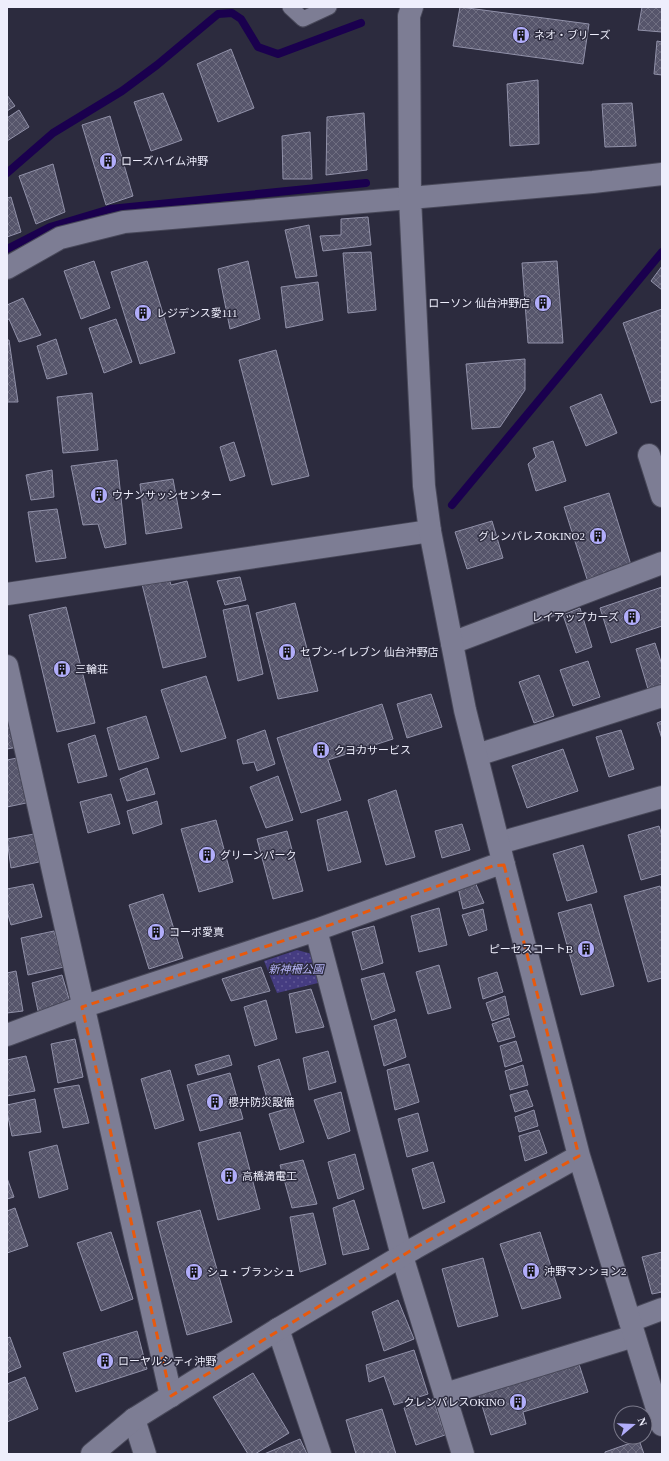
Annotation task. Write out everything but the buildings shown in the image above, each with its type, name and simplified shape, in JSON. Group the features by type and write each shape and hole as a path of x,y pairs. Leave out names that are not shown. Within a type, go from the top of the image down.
{"street":[{"path":"412,7 409,16 410,198 424,486 430,531 465,710 579,1156 662,1425"},
{"path":"7,268 60,238 124,222 593,182 662,174"},
{"path":"649,455 662,496"},
{"path":"7,594 430,531"},
{"path":"452,643 662,563"},
{"path":"7,666 82,1007 171,1396"},
{"path":"477,754 662,696"},
{"path":"499,843 662,797"},
{"path":"7,1035 82,1007 316,930 493,866 504,865"},
{"path":"316,930 402,1256 463,1454"},
{"path":"92,1454 134,1419 278,1329 402,1256 579,1156"},
{"path":"445,1394 632,1328 662,1310"},
{"path":"278,1329 320,1454"},
{"path":"134,1419 145,1454"}],"lane":[{"path":"290,7 303,19 329,7"}],"highlighted area":[{"path":"504,865 579,1156 415,1248 171,1396 82,1007 316,930 493,866"}],"green space":[{"name":"新神柵公園","path":"297,950 312,954 318,983 277,993 264,961"}],"waterway":[{"path":"7,173 53,133 122,91 157,65 218,14 232,13 241,19 258,47 278,54 361,23"},
{"path":"7,249 50,227 110,209 366,183"},
{"path":"452,505 662,252"}],"place":[{"name":"ネオ・ブリーズ","path":"521,35"},
{"name":"ローズハイム沖野","path":"108,161"},
{"name":"ローソン 仙台沖野店","path":"543,303"},
{"name":"レジデンス愛111","path":"143,313"},
{"name":"ウナンサッシセンター","path":"99,495"},
{"name":"グレンパレスOKINO2","path":"598,536"},
{"name":"レイアップカーズ","path":"632,617"},
{"name":"セブン-イレブン 仙台沖野店","path":"287,652"},
{"name":"三輪荘","path":"62,669"},
{"name":"クヨカサービス","path":"321,750"},
{"name":"グリーンパーク","path":"207,855"},
{"name":"コーポ愛真","path":"156,932"},
{"name":"ピーセスコートB","path":"586,949"},
{"name":"櫻井防災設備","path":"215,1102"},
{"name":"高橋満電工","path":"229,1176"},
{"name":"沖野マンション2","path":"531,1271"},
{"name":"シュ・ブランシュ","path":"194,1272"},
{"name":"ローヤルシティ沖野","path":"105,1361"},
{"name":"クレンパレスOKINO","path":"518,1402"}]}
